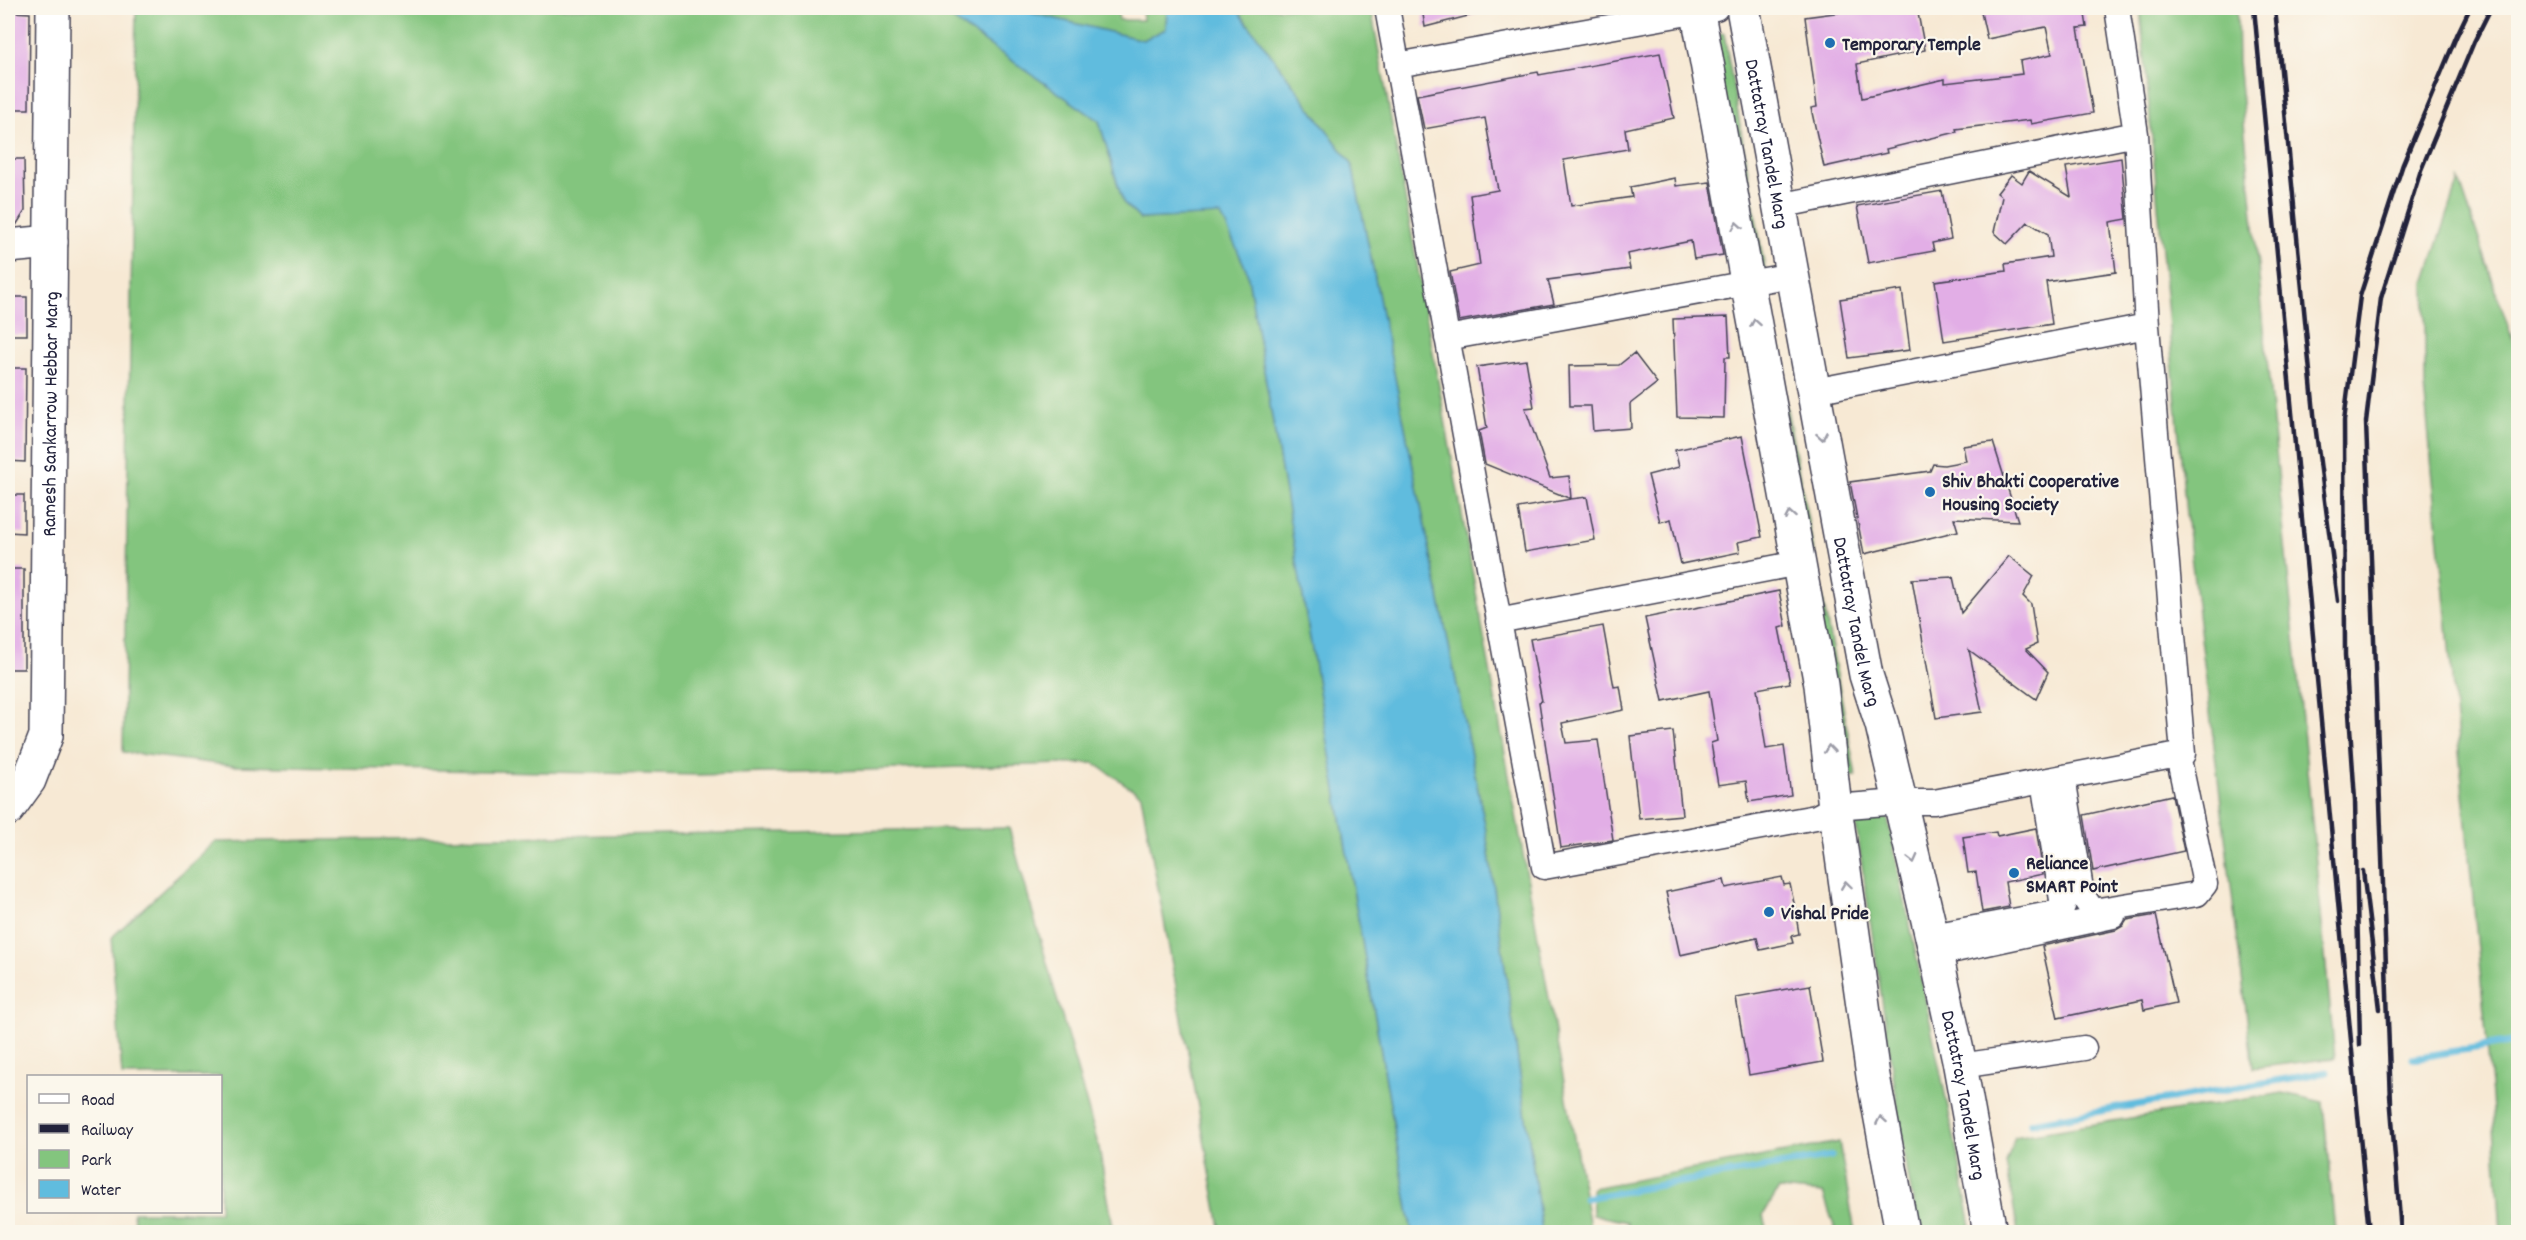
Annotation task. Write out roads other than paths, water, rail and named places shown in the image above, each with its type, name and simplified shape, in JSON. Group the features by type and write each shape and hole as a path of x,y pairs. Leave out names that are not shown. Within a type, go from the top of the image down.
{"main road":[{"name":"Ramesh Sankarrow Hebbar Marg","path":"8,809 29,780 46,736 53,8"},
{"name":"Dattatray Tandel Marg","path":"1743,8 1866,675 1882,725 1934,945 1960,1066 1990,1233"},
{"path":"1703,9 1748,283 1821,685 1835,807 1873,1076 1902,1233"},
{"path":"8,246 51,242"}],"street":[{"path":"1387,8 1544,867 1816,817 1835,807 1934,802 2183,754 2147,326 2136,134 2117,8"},
{"path":"1397,66 1703,9"},
{"path":"1779,206 2136,134"},
{"path":"1447,338 1792,275"},
{"path":"1814,391 2147,326"},
{"path":"1498,621 1799,563"},
{"path":"2053,779 2082,895 2093,911 2197,894 2205,884 2178,755"},
{"path":"1934,945 2055,913 2063,906 2053,779"},
{"path":"1934,945 2120,915"},
{"path":"1960,1066 2084,1048"}],"water":[{"path":"936,8 1025,8 1032,13 1143,40 1166,29 1167,8 1236,8 1352,164 1485,825 1542,1232 1412,1232 1247,271 1221,215 1140,219 1123,202 1099,121"}],"waterway":[{"path":"2413,1058 2518,1041"},
{"path":"2031,1123 2327,1072"},
{"path":"1585,1198 1832,1156"}],"railway":[{"path":"2254,8 2369,1232"},
{"path":"2275,8 2315,424 2338,601"},
{"path":"2360,1045 2355,800 2345,655 2344,421 2360,296 2403,164 2470,8"},
{"path":"2391,1102 2366,422 2381,298 2421,170 2474,42 2491,8"},
{"path":"2363,871 2380,1009"},
{"path":"2390,1095 2401,1232"}],"place":[{"name":"Temporary Temple","path":"1830,43"},
{"name":"Shiv Bhakti Cooperative Housing Society","path":"1930,492"},
{"name":"Reliance SMART Point","path":"2014,873"},
{"name":"Vishal Pride","path":"1769,912"}]}
